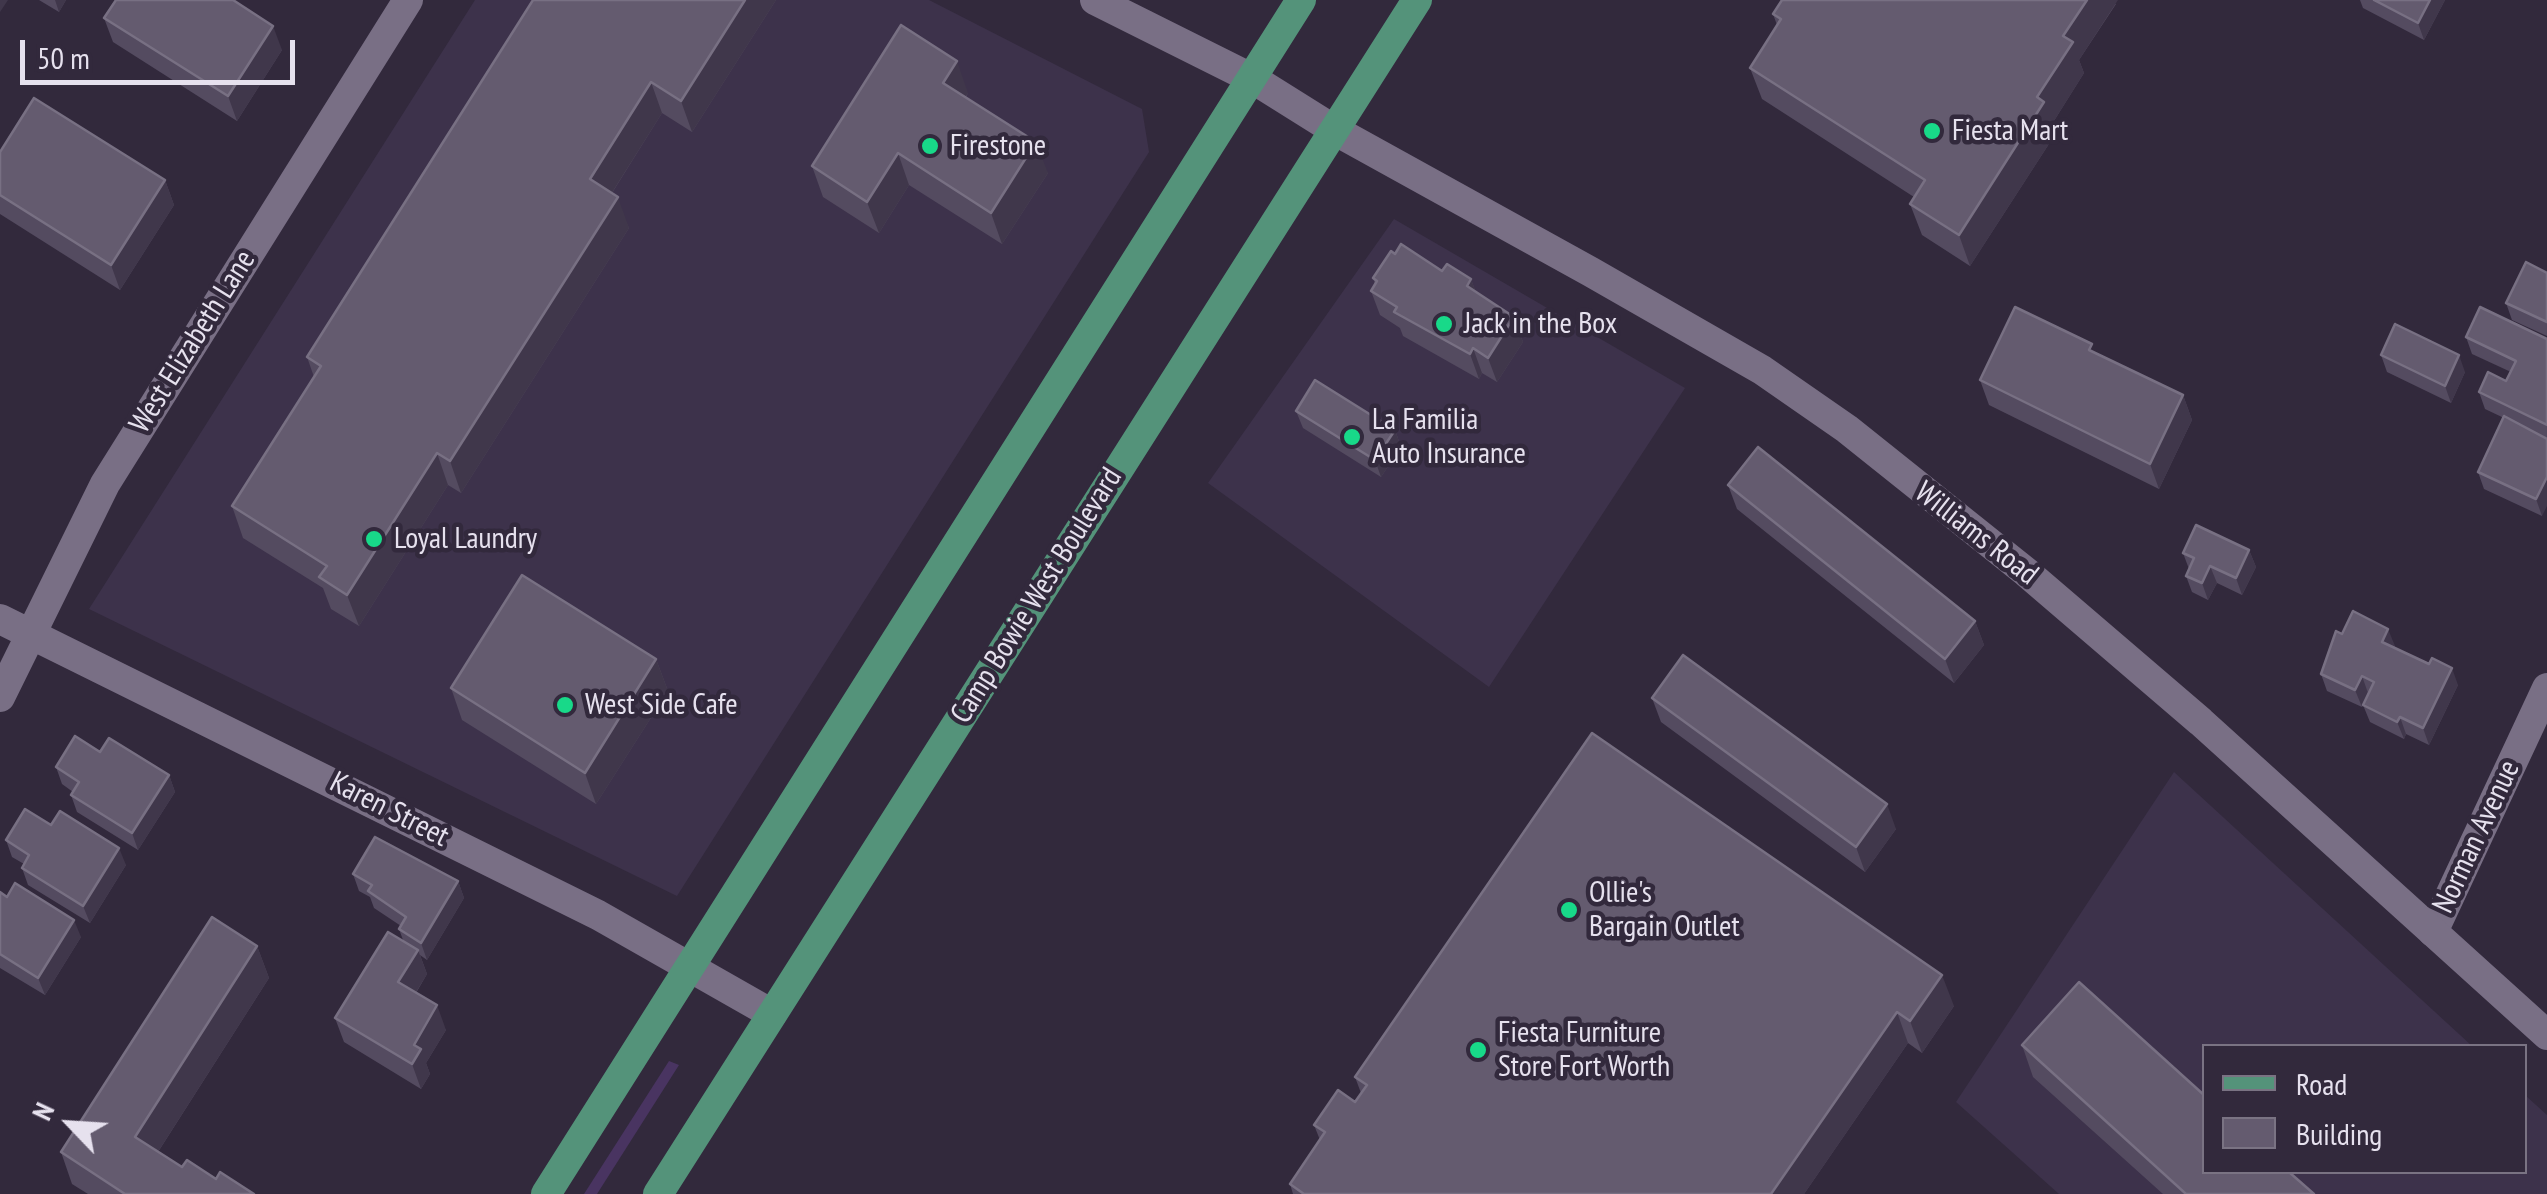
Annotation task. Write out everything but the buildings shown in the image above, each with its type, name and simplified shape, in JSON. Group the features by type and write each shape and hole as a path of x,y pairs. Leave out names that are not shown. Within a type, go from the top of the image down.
{"main road":[{"path":"546,1194 1301,0"},
{"name":"Camp Bowie West Boulevard","path":"658,1194 1418,0"}],"street":[{"name":"West Elizabeth Lane","path":"0,697 105,484 408,0"},
{"name":"Williams Road","path":"1096,0 1253,78 1336,131 1762,370 1847,428 2202,722 2547,1035"},
{"name":"Karen Street","path":"0,619 691,965 772,1014"},
{"name":"Norman Avenue","path":"2433,932 2547,688"}],"shaded area":[{"path":"475,0 929,0 1142,109 1149,152 677,896 89,609"},
{"path":"1394,219 1685,388 1489,687 1208,483"},
{"path":"2174,772 2470,1044 2202,1044 2202,1174 2527,1174 2527,1097 2547,1115 2547,1194 2059,1194 1956,1102"},
{"path":"669,1061 679,1065 597,1194 584,1194"}],"place":[{"name":"Fiesta Mart","path":"1932,131"},
{"name":"Firestone","path":"930,146"},
{"name":"Jack in the Box","path":"1444,324"},
{"name":"La Familia Auto Insurance","path":"1352,437"},
{"name":"Loyal Laundry","path":"374,539"},
{"name":"West Side Cafe","path":"565,705"},
{"name":"Ollie's Bargain Outlet","path":"1569,910"},
{"name":"Fiesta Furniture Store Fort Worth","path":"1478,1050"}]}
